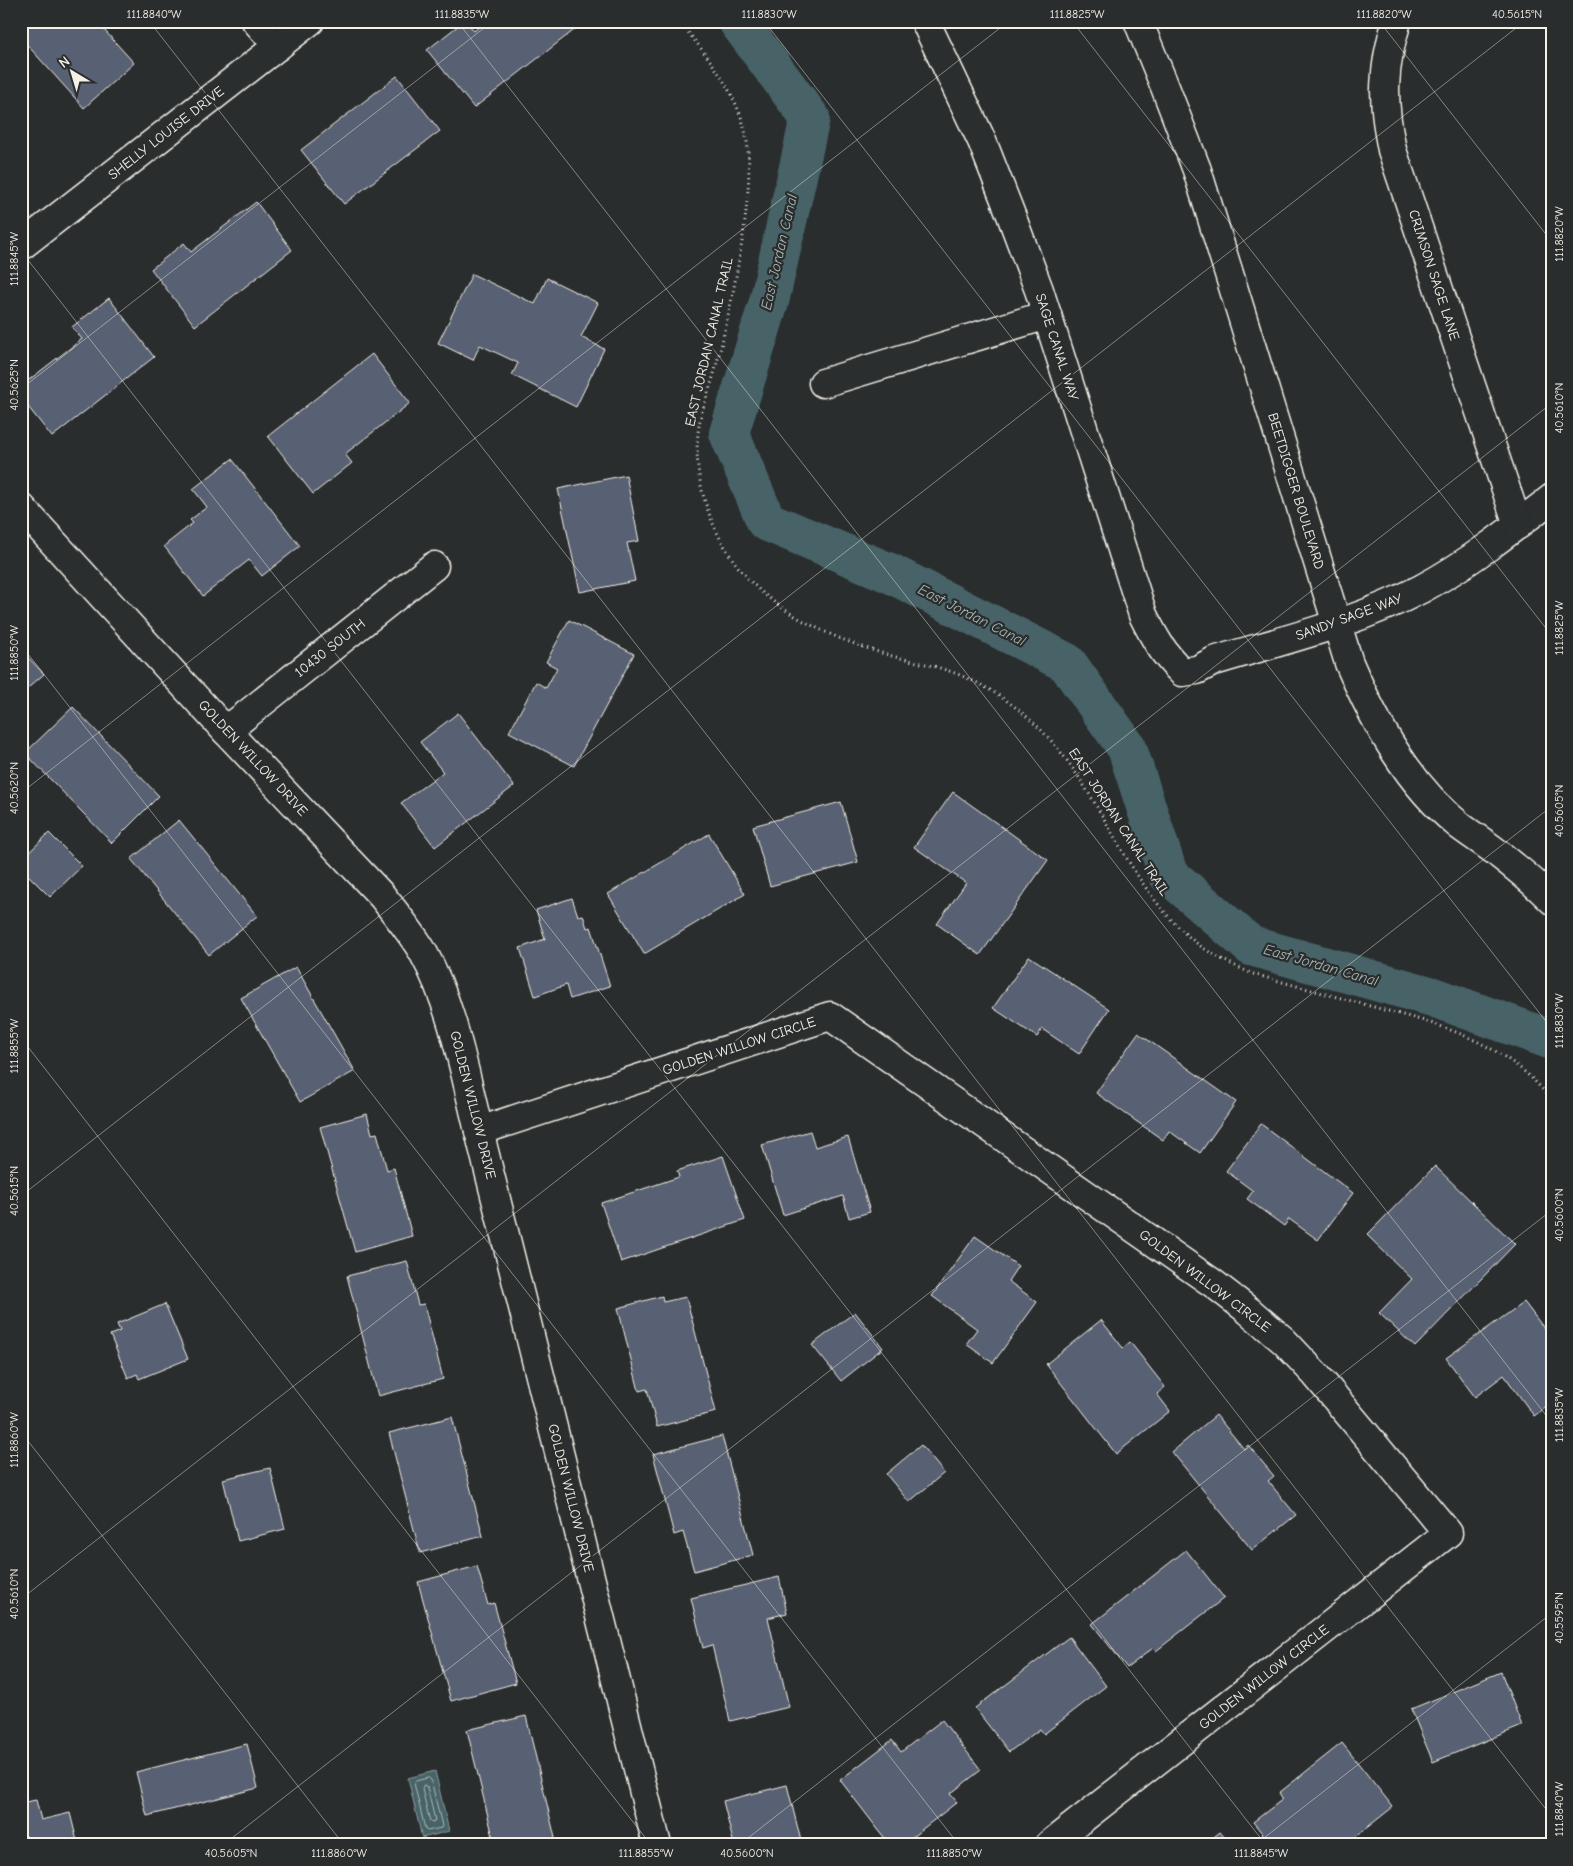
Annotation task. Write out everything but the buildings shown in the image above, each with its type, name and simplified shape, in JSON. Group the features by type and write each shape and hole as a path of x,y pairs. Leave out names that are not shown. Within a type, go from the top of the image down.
{"street":[{"path":"256,21 278,46"},
{"name":"SHELLY LOUISE DRIVE","path":"21,246 310,21"},
{"name":"SAGE CANAL WAY","path":"925,21 982,142 1011,215 1047,316 1143,615 1157,642 1168,658 1182,672"},
{"name":"BEETDIGGER BOULEVARD","path":"1138,21 1197,170 1349,663 1365,700 1384,736 1406,768 1431,797 1459,825 1500,854 1552,900"},
{"name":"CRIMSON SAGE LANE","path":"1397,21 1387,56 1384,88 1386,119 1392,150 1518,525"},
{"path":"823,384 1047,316"},
{"name":"SANDY SAGE WAY","path":"1182,672 1197,670 1214,661 1380,609 1421,589 1466,563 1552,498"},
{"name":"GOLDEN WILLOW DRIVE","path":"21,506 226,731 382,896 423,952 438,983 450,1016 480,1130 658,1845"},
{"name":"10430 SOUTH","path":"226,731 434,566"},
{"name":"GOLDEN WILLOW CIRCLE","path":"480,1130 830,1016 1214,1284 1249,1311 1284,1341 1316,1375 1448,1534 1049,1845"}],"path":[{"name":"EAST JORDAN CANAL TRAIL","path":"679,21 717,70 731,94 742,121 748,147 750,174 740,260 726,326 700,421 697,450 706,508 719,538 736,565 758,590 792,614 829,634 858,646 947,670 974,681 1000,696 1026,716 1050,739 1071,765 1146,888 1166,914 1189,937 1208,951 1230,964 1253,974 1421,1020 1473,1039 1498,1052 1526,1072 1552,1101"}],"water":[{"path":"435,1771 449,1831 422,1838 408,1778"}],"waterway":[{"name":"East Jordan Canal","path":"738,21 810,118 769,302 729,433 766,521 892,574 1067,663 1127,748 1168,874 1251,946 1433,997 1552,1040"}]}
